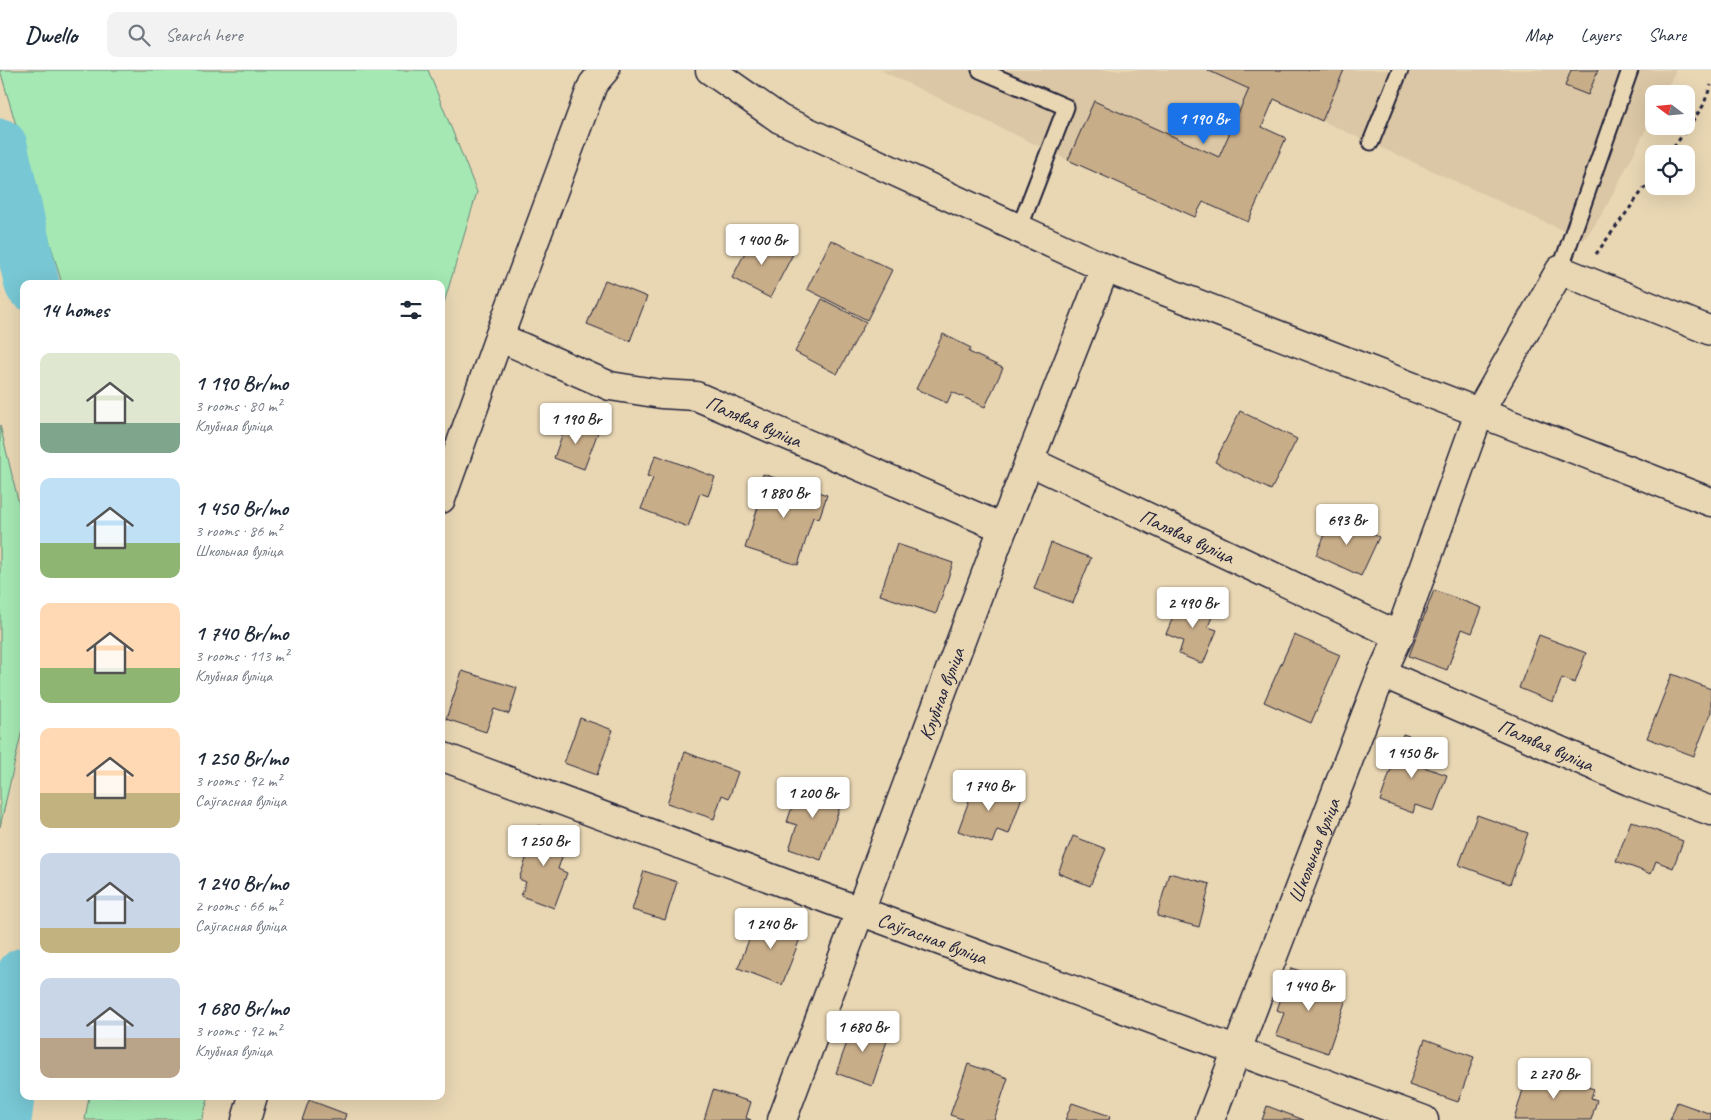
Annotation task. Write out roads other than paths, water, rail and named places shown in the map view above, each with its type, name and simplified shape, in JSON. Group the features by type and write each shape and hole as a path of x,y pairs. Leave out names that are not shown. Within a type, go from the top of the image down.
{"street":[{"path":"445,488 499,336 593,84 606,70"},
{"path":"710,70 780,119 1105,268 1711,502"},
{"name":"Клубная вуліца","path":"782,1120 1029,461 1105,268"},
{"path":"1570,273 1711,331"},
{"name":"Школьная вуліца","path":"1210,1120 1382,673 1399,636 1480,412 1570,273"},
{"name":"Палявая вуліца","path":"499,336 610,386 661,394 696,396 1004,528"},
{"name":"Палявая вуліца","path":"1029,461 1399,636"},
{"name":"Палявая вуліца","path":"1382,673 1630,781 1711,811"},
{"name":"Саўгасная вуліца","path":"445,757 1424,1120"},
{"path":"246,1120 252,1100"}],"lane":[{"path":"980,70 1000,74 1066,107 1019,228"},
{"path":"1371,142 1400,70"},
{"path":"1570,273 1630,70"}],"waterway":[{"path":"0,146 31,280"},
{"path":"4,1120 20,1004"}]}
